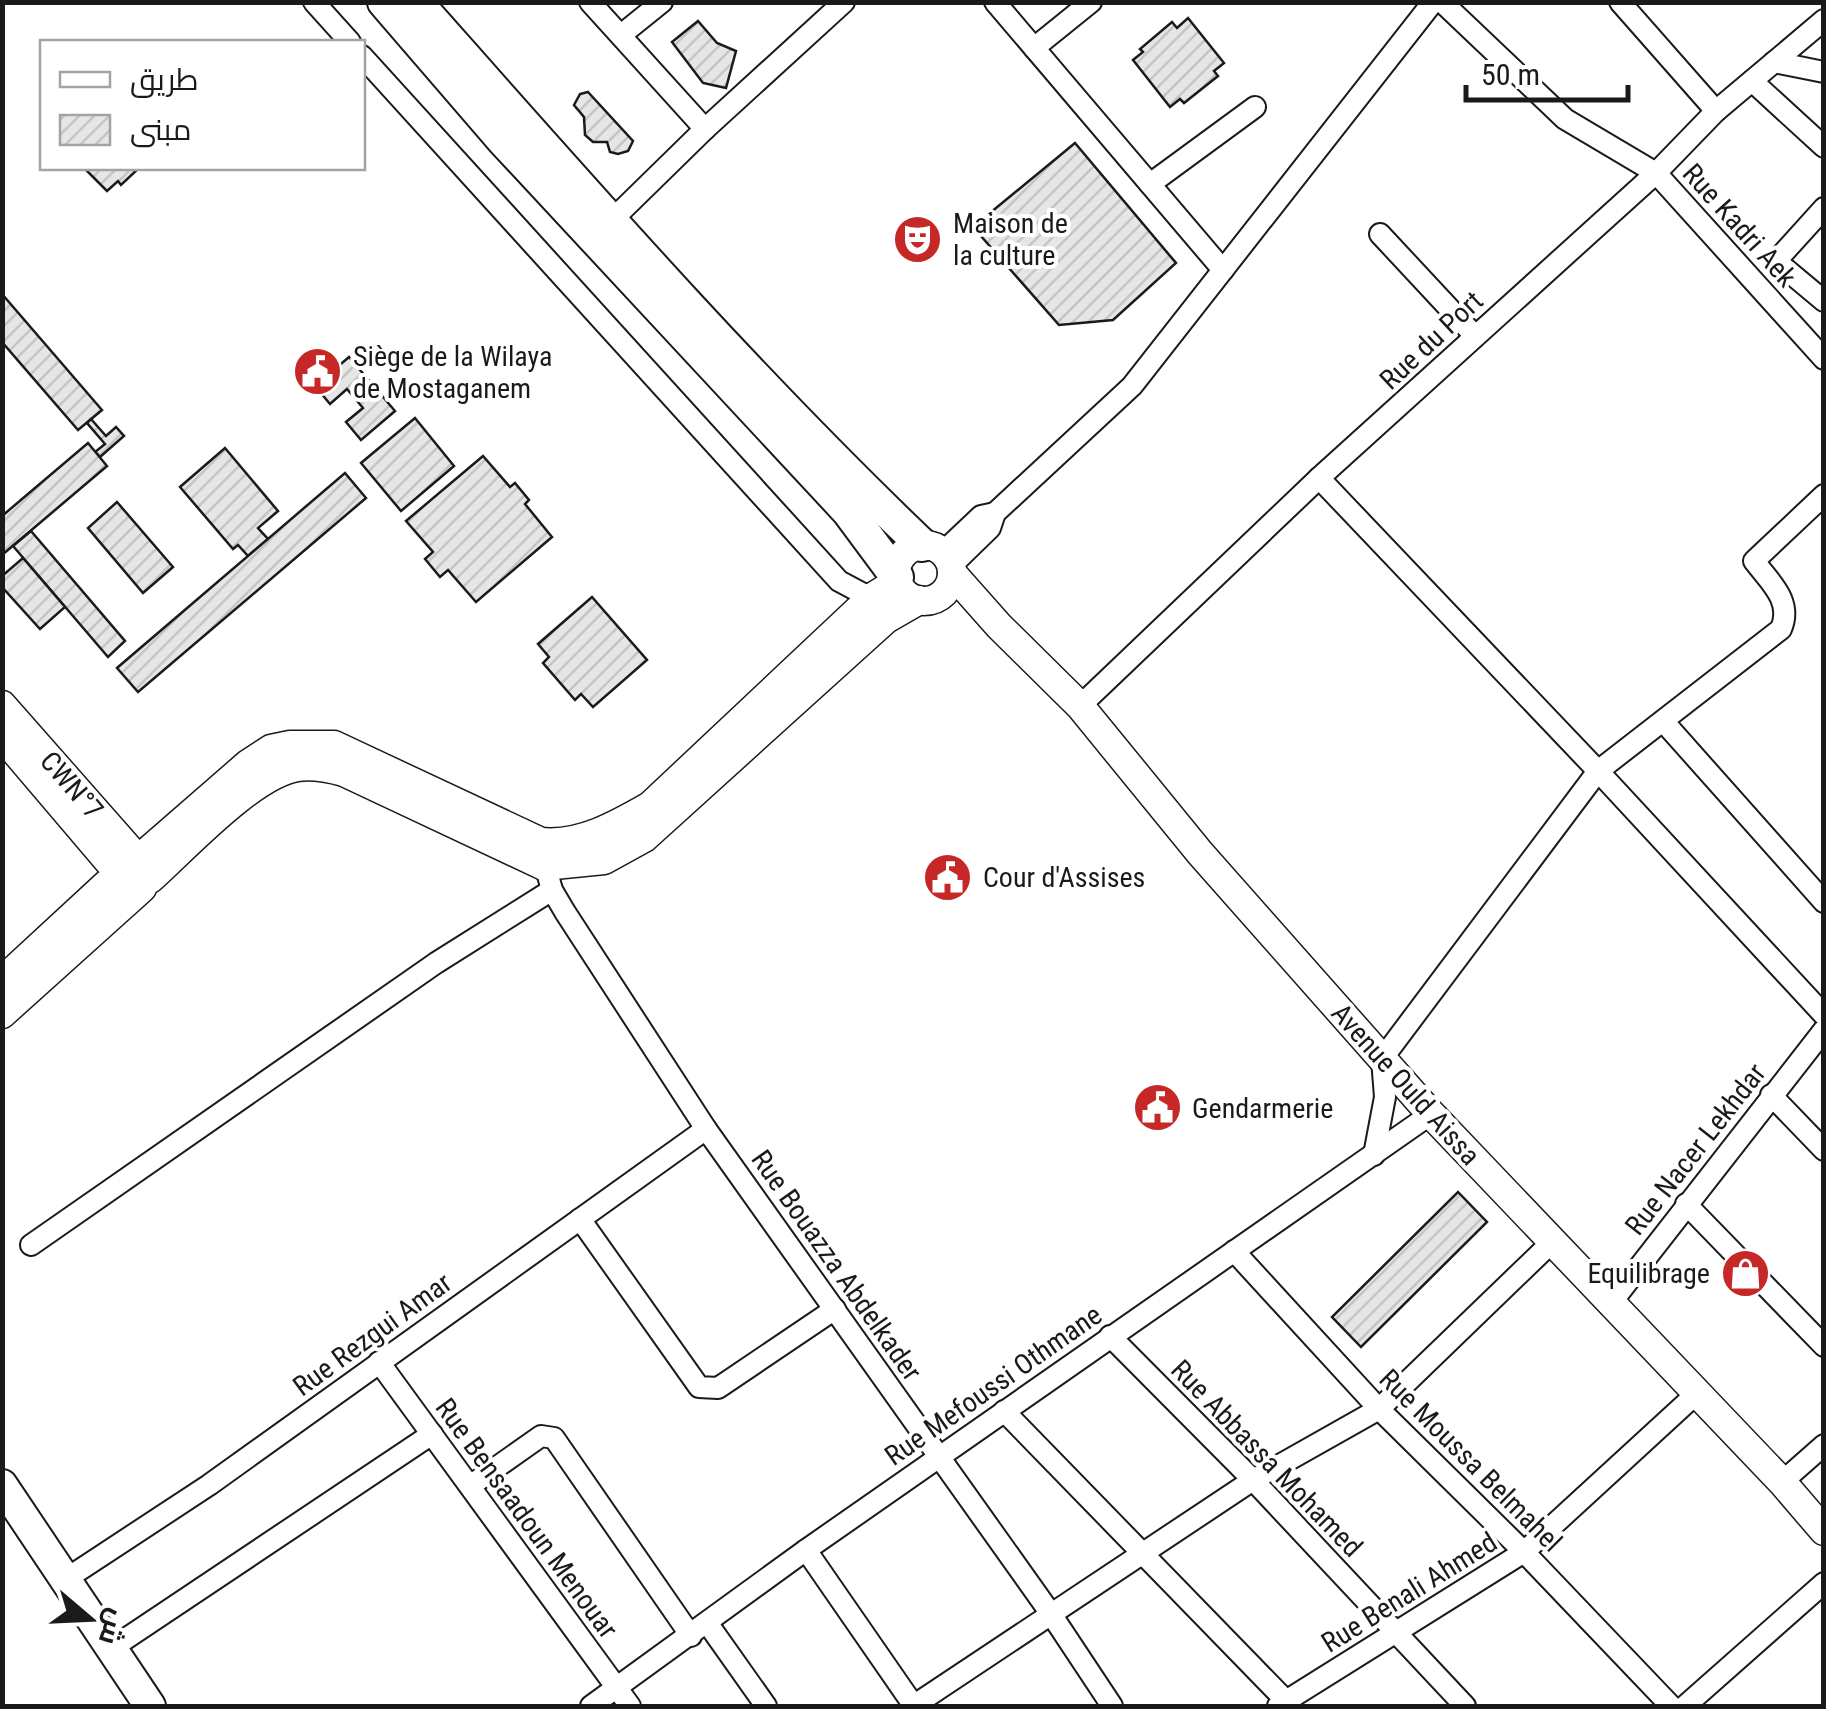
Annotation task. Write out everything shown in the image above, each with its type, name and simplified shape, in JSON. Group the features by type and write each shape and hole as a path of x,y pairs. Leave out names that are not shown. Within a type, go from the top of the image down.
{"highway":[{"path":"395,7 610,222 868,494 942,559"},
{"path":"395,7 503,140 848,511 912,589"}],"main road":[{"path":"546,866 562,844 617,825 650,806 871,598 912,589 947,588 942,559 902,556 912,589"},
{"name":"Avenue Ould Aissa","path":"942,559 999,626 1080,706 1200,853 1382,1060 1782,1482 1824,1532"},
{"path":"912,589 999,626"},
{"path":"2,981 135,873 258,784 299,767 344,772 546,866 604,860 644,838 886,619 912,589"},
{"name":"CWN°7","path":"2,705 135,873"},
{"path":"2,736 135,873"},
{"path":"2,1014 135,873"},
{"path":"2,1485 147,1705"}],"street":[{"path":"314,2 348,40"},
{"path":"590,2 705,129"},
{"path":"621,35 662,2"},
{"path":"610,222 844,2"},
{"path":"995,2 1223,270"},
{"path":"1034,48 1091,2"},
{"path":"942,559 990,528 995,513 1132,386 1433,2"},
{"name":"Rue Kadri Aek","path":"1442,2 1565,119 1656,173 1824,358"},
{"path":"1620,2 1716,111"},
{"name":"Rue du Port","path":"1080,706 1319,478 1656,173 1716,111 1824,20"},
{"path":"365,59 838,581 871,598"},
{"path":"1774,62 1824,72"},
{"path":"1752,81 1824,148"},
{"path":"1150,184 1255,107"},
{"path":"1824,208 1776,261 1824,301"},
{"path":"1380,234 1475,336"},
{"path":"1319,478 1824,1014"},
{"path":"1374,1155 1385,1097 1382,1060 1598,771 1781,628 1786,618 1785,602 1754,561 1824,495"},
{"path":"1663,720 1824,902"},
{"path":"31,1245 436,963 546,866"},
{"name":"Rue Bouazza Abdelkader","path":"546,866 706,1129 1051,1614 1112,1706"},
{"name":"Rue Nacer Lekhdar","path":"1611,1303 1824,1030"},
{"path":"1771,1095 1824,1150"},
{"name":"Rue Mefoussi Othmane","path":"591,1706 806,1550 1431,1114"},
{"name":"Rue Rezgui Amar","path":"66,1580 209,1485 706,1129"},
{"path":"1686,1204 1824,1346"},
{"path":"580,1219 699,1387 718,1388 835,1309"},
{"path":"806,1550 914,1706 1253,1480 1379,1409 1552,1243"},
{"name":"Rue Moussa Belmahel","path":"1234,1251 1379,1409 1524,1552 1671,1706"},
{"name":"Rue Abbassa Mohamed","path":"1110,1336 1253,1480 1464,1706"},
{"name":"Rue Bensaadoun Menouar","path":"379,1362 630,1706"},
{"name":"Rue Benali Ahmed","path":"1285,1705 1524,1552 1695,1394"},
{"path":"1004,1411 1143,1552 1285,1705"},
{"path":"112,1648 432,1434"},
{"path":"470,1486 541,1436 554,1438 699,1630 766,1706"},
{"path":"1782,1482 1824,1445"},
{"path":"1684,1706 1824,1583"}],"building":[{"path":"1188,18 1224,63 1214,71 1218,76 1184,103 1180,99 1170,107 1133,60 1172,22 1177,28"},
{"path":"698,21 717,43 736,51 726,88 703,83 672,42"},
{"path":"588,92 633,141 628,151 610,152 607,142 593,142 585,135 584,117 574,105 580,94"},
{"path":"1075,143 1176,263 1113,320 1059,325 973,227"},
{"path":"86,170 137,170 121,185 118,181 107,191"},
{"path":"2,294 102,410 78,430 2,342"},
{"path":"349,357 395,411 361,440 346,422 363,408 347,389 330,404 315,386"},
{"path":"415,418 454,466 401,511 361,463"},
{"path":"91,419 106,436 116,427 124,436 100,457 95,452 105,444 87,423"},
{"path":"88,443 107,466 2,555 2,516"},
{"path":"225,448 278,511 258,528 268,539 248,556 238,545 233,549 180,487"},
{"path":"483,456 510,487 515,483 529,500 525,504 552,537 476,602 448,570 440,577 425,559 433,552 406,521"},
{"path":"345,473 366,498 138,692 117,668"},
{"path":"117,502 173,567 143,593 88,528"},
{"path":"31,531 125,641 108,657 13,546"},
{"path":"23,558 65,607 40,629 2,587 2,576"},
{"path":"592,597 647,660 593,707 581,694 575,700 543,663 549,657 538,644"},
{"path":"1458,1192 1487,1222 1361,1347 1332,1317"}],"place":[{"name":"Maison de la culture","path":"918,239"},
{"name":"Siège de la Wilaya de Mostaganem","path":"318,372"},
{"name":"Cour d'Assises","path":"948,877"},
{"name":"Gendarmerie","path":"1157,1108"},
{"name":"Equilibrage","path":"1745,1273"}]}
